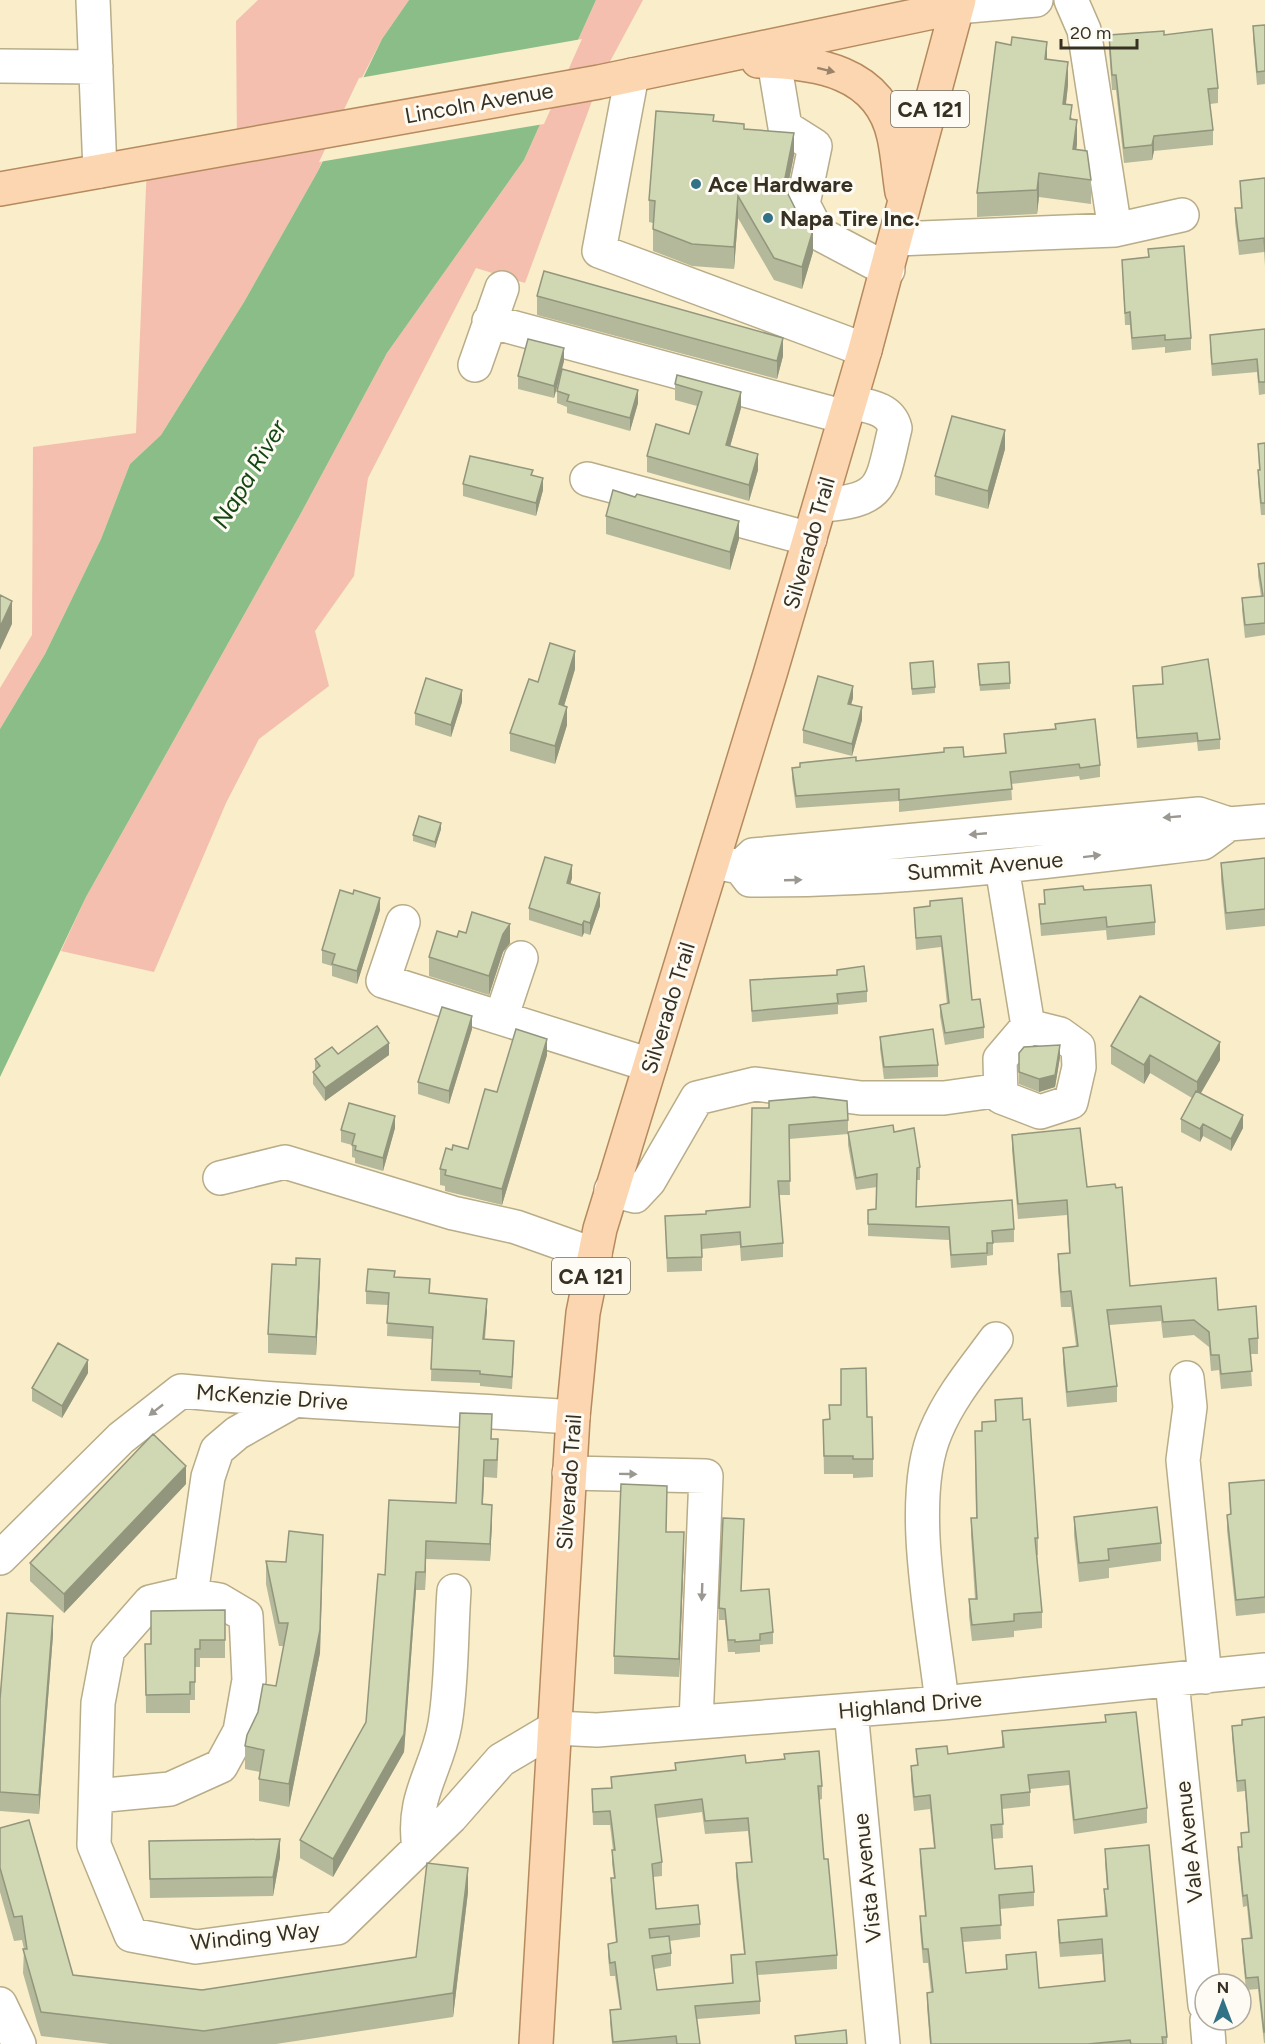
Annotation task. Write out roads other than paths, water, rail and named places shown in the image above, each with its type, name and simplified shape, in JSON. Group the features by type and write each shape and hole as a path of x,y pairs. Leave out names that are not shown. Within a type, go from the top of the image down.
{"main road":[{"name":"Lincoln Avenue","path":"0,189 599,82 705,61 958,4"},
{"name":"Silverado Trail","path":"536,2044 569,1473 583,1313 611,1190 650,1065 727,865 810,539 888,270 958,4"},
{"path":"705,61 774,61 825,69 849,76 877,97 894,135 900,224"}],"street":[{"path":"93,0 100,171"},
{"path":"958,4 1036,0"},
{"path":"1071,0 1084,30 1115,230"},
{"path":"774,61 785,128 815,146 803,204 818,233 888,270"},
{"path":"0,66 96,67"},
{"path":"632,75 599,251 865,350"},
{"path":"900,224 1115,230 1182,215"},
{"path":"475,365 502,288"},
{"path":"489,321 848,410 879,409 893,420 895,428 882,480 872,493 860,500 820,505"},
{"path":"587,479 810,539"},
{"name":"Summit Avenue","path":"727,865 753,855 1199,814 1229,825 1265,821"},
{"name":"Summit Avenue","path":"727,865 750,880 788,880 1002,867 1203,843 1229,825"},
{"path":"1002,867 1028,1026 1000,1059 1001,1097 1040,1112 1071,1102 1079,1067 1078,1047 1060,1034 1028,1026"},
{"path":"403,922 383,981 650,1065"},
{"path":"501,1018 521,958"},
{"path":"611,1190 636,1196 649,1181 697,1098 755,1084 861,1098 944,1098 1001,1090"},
{"path":"220,1178 285,1162 453,1213 516,1227 595,1255"},
{"path":"942,1703 924,1543 922,1502 925,1463 935,1432 950,1402 996,1339"},
{"path":"1187,1378 1190,1407 1183,1460 1205,1677"},
{"name":"McKenzie Drive","path":"0,1558 121,1438 181,1391 292,1402 376,1404 573,1417"},
{"path":"192,1595 208,1477 217,1450 237,1433 292,1402"},
{"path":"569,1473 706,1476 696,1722"},
{"path":"419,1848 416,1826 419,1804 445,1725 454,1591"},
{"name":"Winding Way","path":"96,1796 170,1790 220,1766 240,1731 249,1680 246,1616 219,1599 184,1594 150,1602 108,1650 98,1702 94,1845 131,1935 195,1947 337,1928 419,1848 501,1760 555,1728"},
{"name":"Highland Drive","path":"555,1728 597,1730 851,1711 1265,1670"},
{"name":"Vale Avenue","path":"1172,1680 1202,1972"},
{"name":"Vista Avenue","path":"851,1711 884,2044"},
{"path":"0,2004 18,2044"}],"water":[{"name":"Napa River","path":"409,0 596,0 524,160 387,353 300,515 86,897 0,1077 0,729 45,654 101,539 130,464 161,435 244,302 318,171 382,39"}],"place":[{"name":"Ace Hardware","path":"696,184"},
{"name":"Napa Tire Inc.","path":"768,218"}]}
